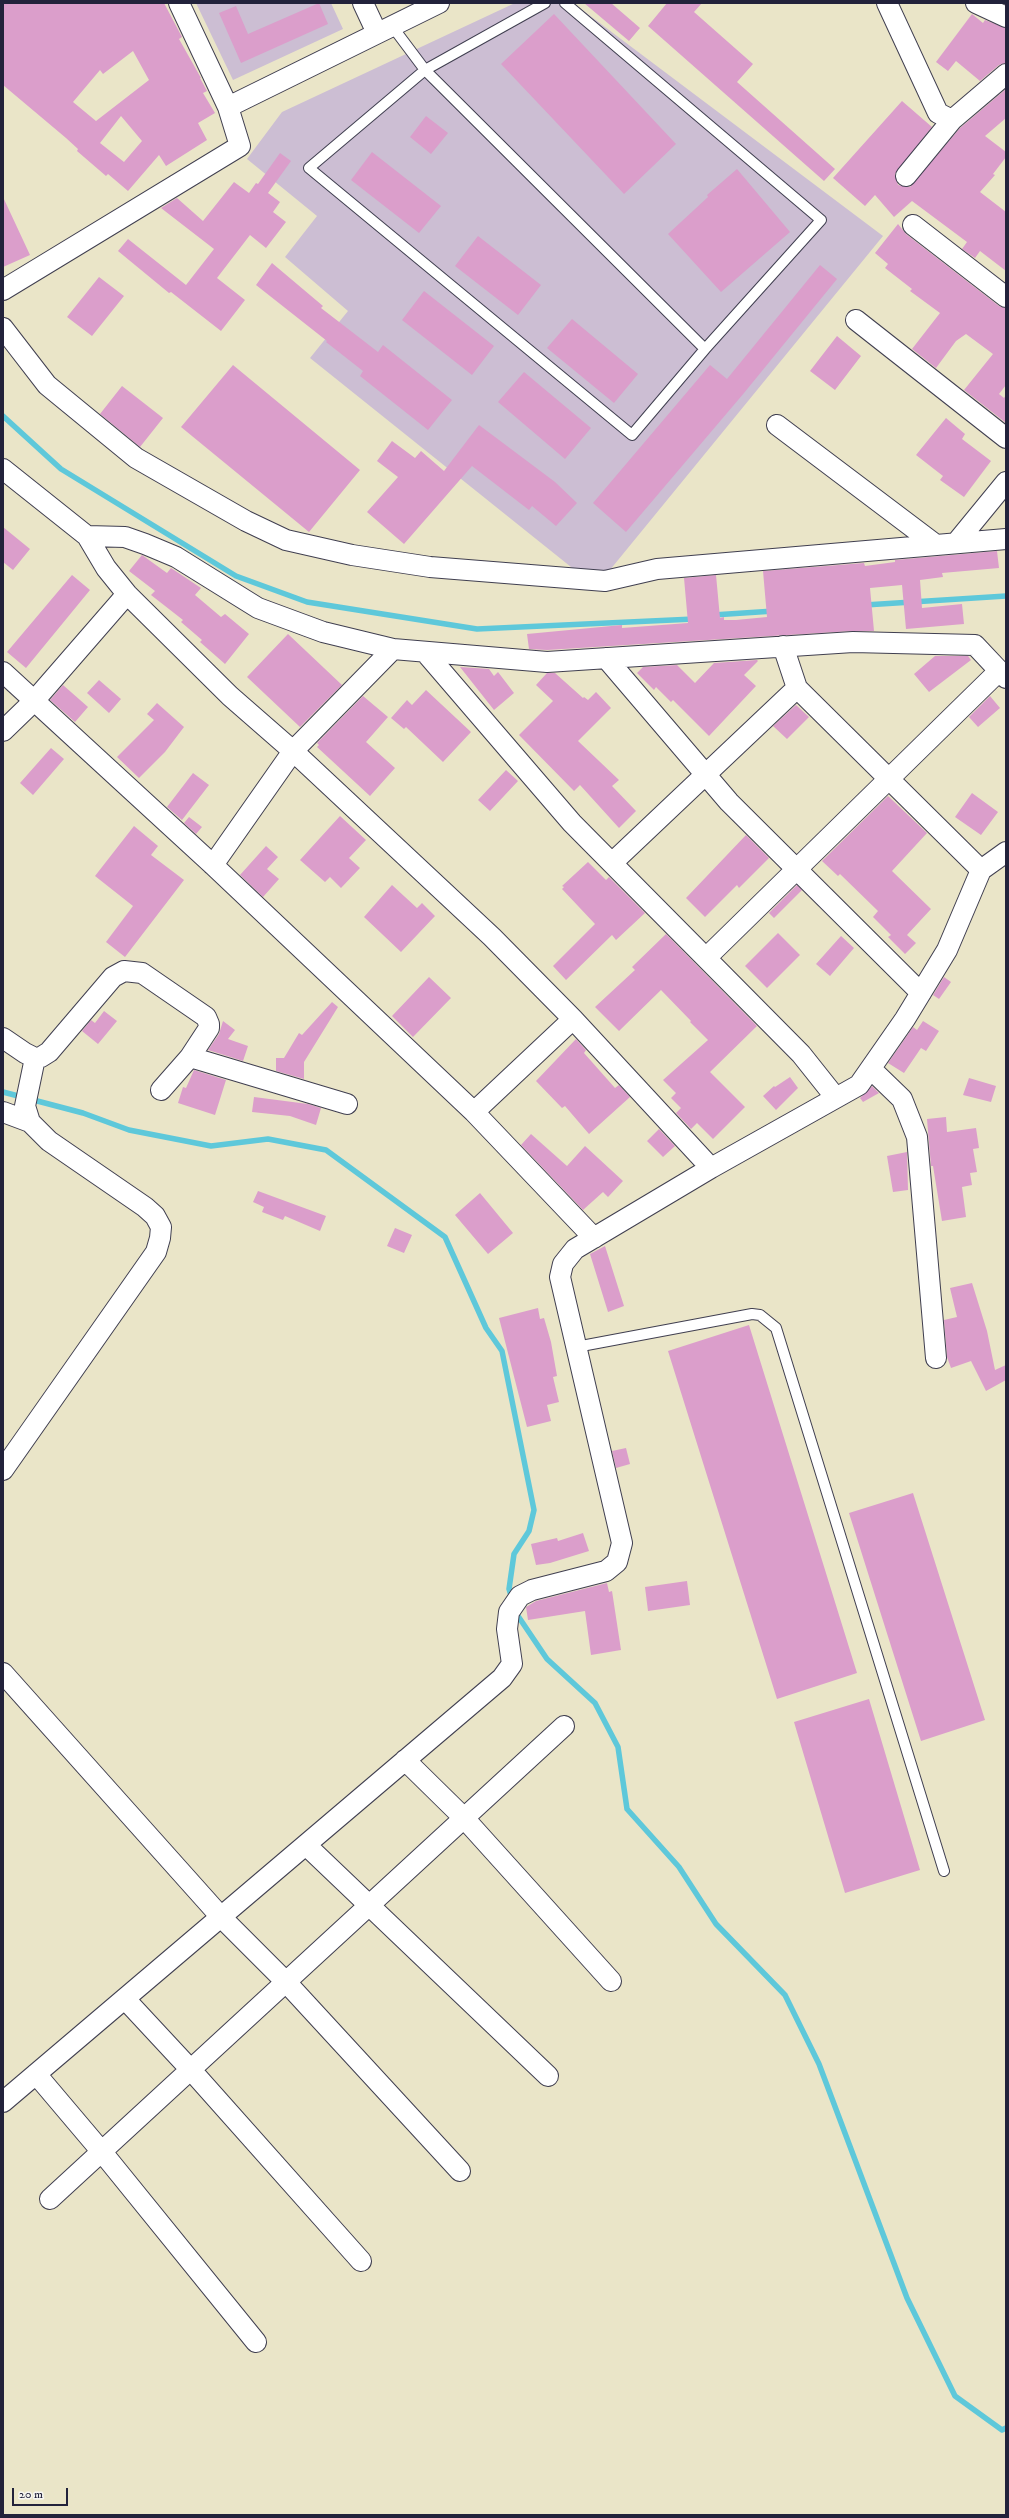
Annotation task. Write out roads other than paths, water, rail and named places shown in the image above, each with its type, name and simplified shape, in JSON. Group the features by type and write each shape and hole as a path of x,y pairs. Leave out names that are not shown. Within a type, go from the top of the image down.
{"street":[{"path":"3,290 240,146 228,107 179,3"},
{"path":"363,3 384,29"},
{"path":"228,107 439,3"},
{"path":"888,3 938,113 952,120"},
{"path":"976,3 1006,17"},
{"path":"906,176 952,120 1006,74"},
{"path":"913,225 1006,297"},
{"path":"856,320 1006,438"},
{"path":"3,328 47,385 136,458 246,521 280,537 352,555 438,568 605,581 657,569 1006,539"},
{"path":"777,425 936,545"},
{"path":"3,469 87,536 106,568 127,594 230,696 292,751 492,936 573,1019 711,1168"},
{"path":"956,543 1006,482"},
{"path":"87,536 126,537 145,544 176,557 258,608 323,632 393,649 547,662 852,642 975,645 1003,674 889,779 706,958"},
{"path":"3,731 34,701 127,594"},
{"path":"783,646 797,688 981,870"},
{"path":"213,864 292,751 393,649"},
{"path":"424,652 572,824 802,1054 836,1098"},
{"path":"606,658 729,802 921,993"},
{"path":"3,672 213,864 474,1112 594,1238"},
{"path":"612,863 797,688"},
{"path":"3,2102 502,1678 512,1664 507,1629 514,1604 532,1590 606,1571 616,1562 621,1554 622,1543 560,1277 563,1264 570,1253 594,1238 711,1168 859,1085 921,993 947,950 981,870 1006,852"},
{"path":"35,1058 49,1052 113,977 124,971 132,970 150,978 209,1020 209,1028 190,1057 161,1090"},
{"path":"474,1112 573,1019"},
{"path":"3,1038 35,1058"},
{"path":"190,1057 347,1104"},
{"path":"3,1470 151,1259 160,1238 161,1227 155,1216 145,1207 49,1141 28,1114 35,1058"},
{"path":"871,1069 902,1099 917,1137 936,1358"},
{"path":"3,1112 28,1114"},
{"path":"3,1673 221,1917 286,1982 460,2171"},
{"path":"50,2199 564,1726"},
{"path":"405,1760 464,1818 611,1981"},
{"path":"306,1845 368,1906 548,2076"},
{"path":"124,1999 191,2070 361,2261"},
{"path":"36,2074 102,2152 256,2342"}],"lane":[{"path":"544,3 425,70 309,168 632,435 705,349 821,220 565,3"},
{"path":"384,29 705,349"},
{"path":"576,1347 752,1314 760,1315 776,1328 944,1871"}],"waterway":[{"path":"3,416 61,469 236,576 307,602 477,629 694,619"},
{"path":"865,605 1006,596"},
{"path":"713,615 774,611"},
{"path":"3,1092 83,1113 129,1130 211,1146 268,1139 326,1150 445,1237 486,1328 502,1351 534,1510 529,1531 514,1554 509,1589 512,1599"},
{"path":"516,1613 547,1659 595,1703 618,1747 627,1809 679,1867 716,1924 785,1995 819,2064 907,2298 955,2396 1002,2430 1006,2428"}]}
